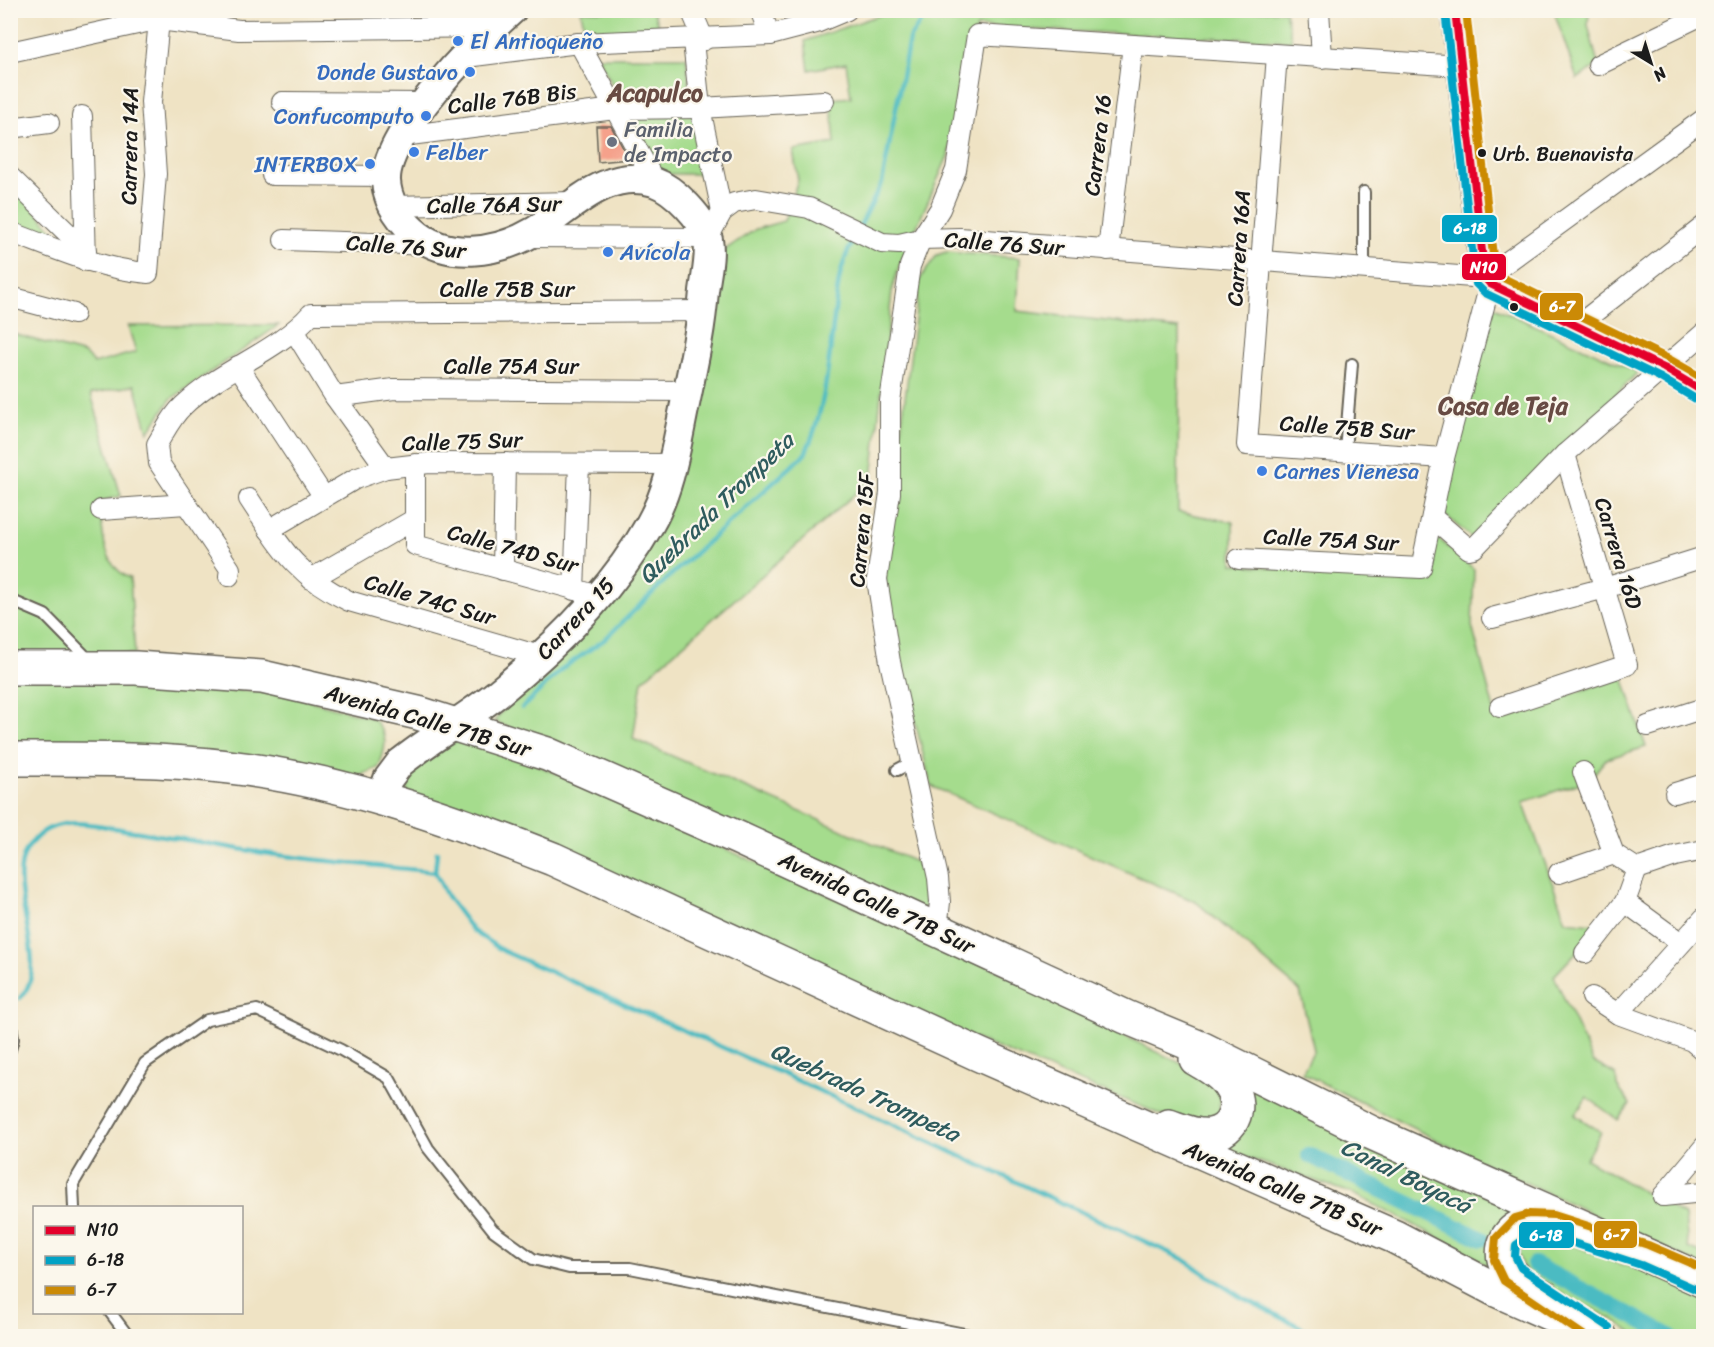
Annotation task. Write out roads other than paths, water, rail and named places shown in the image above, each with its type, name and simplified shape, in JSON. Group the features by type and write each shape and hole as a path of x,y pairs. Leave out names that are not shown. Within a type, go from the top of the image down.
{"highway":[{"name":"Avenida Calle 71B Sur","path":"10,668 136,668 262,677 336,692 457,723 574,764 1126,1017 1229,1061 1372,1133 1704,1281"},
{"name":"Avenida Calle 71B Sur","path":"10,759 140,760 231,767 303,779 381,799 492,835 553,859 1073,1096 1395,1237 1496,1290 1601,1336"},
{"path":"1073,1096 1197,1134 1209,1135 1220,1132 1232,1122 1237,1106 1236,1098 1224,1078 1126,1017"},
{"path":"1601,1336 1512,1275 1504,1258 1506,1240 1520,1227 1542,1224 1645,1255"}],"street":[{"path":"10,52 201,10"},
{"path":"691,10 698,40 700,108 722,212 708,238"},
{"path":"760,10 770,35"},
{"path":"466,57 579,44 770,35 813,17 847,10"},
{"path":"1319,10 1322,58"},
{"path":"1455,10 1487,281 1444,458 1432,518 1472,549 1565,454 1704,333"},
{"path":"1598,65 1704,14"},
{"path":"159,20 239,30 505,15"},
{"path":"433,245 410,228 393,206 386,176 402,136 425,103 505,15"},
{"name":"Carrera 14A","path":"86,256 120,270 148,273 156,174 151,102 159,20"},
{"name":"Carrera 15F","path":"937,930 940,902 938,878 905,766 877,579 890,493 890,401 910,266 921,239 940,209 956,170 977,34 1133,45"},
{"path":"579,44 655,182 691,209 708,238"},
{"path":"1133,45 1461,66"},
{"name":"Carrera 16","path":"1108,250 1133,45"},
{"name":"Carrera 16A","path":"1247,445 1277,55"},
{"name":"Calle 76B Bis","path":"402,136 615,109 700,108 824,101"},
{"path":"282,102 425,103"},
{"path":"82,116 86,256"},
{"path":"1487,281 1704,119"},
{"path":"10,128 49,123"},
{"path":"272,175 386,176"},
{"path":"10,177 86,256"},
{"name":"Calle 76A Sur","path":"393,206 574,202 613,183 628,179 655,182"},
{"name":"Calle 76 Sur","path":"722,212 734,203 756,199 794,203 882,243 899,244 921,239 960,238 1487,281"},
{"path":"525,237 574,202"},
{"path":"1577,326 1704,226"},
{"path":"10,232 86,256"},
{"name":"Calle 76 Sur","path":"284,240 433,245 472,252 525,237 708,238"},
{"name":"Carrera 15","path":"381,799 388,779 400,763 495,696 540,656 587,593 625,563 651,523 672,464 703,311 708,238"},
{"path":"1487,281 1665,368 1704,392"},
{"path":"10,297 74,314"},
{"name":"Calle 75B Sur","path":"295,332 311,314 703,311"},
{"path":"229,576 230,569 159,463 157,444 184,405 238,366 295,332 335,397 386,468"},
{"path":"238,366 324,497"},
{"name":"Calle 75A Sur","path":"335,397 394,389 687,391"},
{"name":"Calle 75B Sur","path":"1247,445 1444,458"},
{"name":"Carrera 16D","path":"1500,707 1627,665 1565,454"},
{"path":"503,570 505,463"},
{"path":"311,579 415,519 415,464"},
{"name":"Calle 75 Sur","path":"269,530 355,479 386,468 415,464 672,464"},
{"path":"579,464 587,593"},
{"name":"Calle 74C Sur","path":"249,499 289,558 311,579 349,601 540,656"},
{"path":"101,510 186,504"},
{"name":"Calle 75A Sur","path":"1239,559 1421,568 1432,518"},
{"name":"Calle 74D Sur","path":"415,519 415,545 587,593"},
{"path":"1492,618 1605,588 1704,556"},
{"path":"1648,726 1704,708"},
{"path":"1583,772 1614,854 1637,869"},
{"path":"1675,793 1704,784"},
{"path":"1637,869 1675,856 1704,850"},
{"path":"1559,873 1614,854"},
{"path":"1585,953 1625,902 1637,869"},
{"path":"1625,902 1681,944"},
{"path":"1618,1014 1704,918"},
{"path":"1592,997 1618,1014 1700,1040"},
{"path":"1704,1147 1663,1196 1704,1192"}],"lane":[{"path":"1364,192 1364,271"},
{"path":"1345,451 1352,364"},
{"path":"10,600 45,615 96,668"},
{"path":"74,1206 74,1184 145,1063 207,1020 257,1010 341,1050 389,1078 428,1148 457,1185 493,1230 533,1259 569,1268 630,1268 975,1336"},
{"path":"10,1014 13,1039 10,1050"},
{"path":"112,1314 128,1336"}],"waterway":[{"name":"Quebrada Trompeta","path":"860,226 882,183 909,39 921,21 934,10"},
{"name":"Quebrada Trompeta","path":"522,708 563,668 604,640 671,575 805,454 821,408 838,285 851,245"},
{"path":"20,998 28,985 32,969 21,893 20,875 23,858 35,839 53,827 89,824 278,855 435,872"},
{"name":"Quebrada Trompeta","path":"437,852 435,872 447,896 473,931 503,951 783,1074 1183,1259 1239,1296 1318,1336"},
{"name":"Canal Boyacá","path":"1309,1155 1482,1239"},
{"name":"Canal Boyacá","path":"1534,1264 1670,1336"}],"place":[{"name":"El Antioqueño","path":"458,41"},
{"name":"Donde Gustavo","path":"470,72"},
{"name":"Confucomputo","path":"426,116"},
{"name":"Familia de Impacto","path":"612,142"},
{"name":"Felber","path":"414,152"},
{"name":"Urb. Buenavista","path":"1482,153"},
{"name":"INTERBOX","path":"370,164"},
{"name":"Avícola","path":"608,252"},
{"name":"Carnes Vienesa","path":"1262,471"}],"district":[{"name":"Acapulco","path":"655,93"},
{"name":"Casa de Teja","path":"1503,406"}]}
